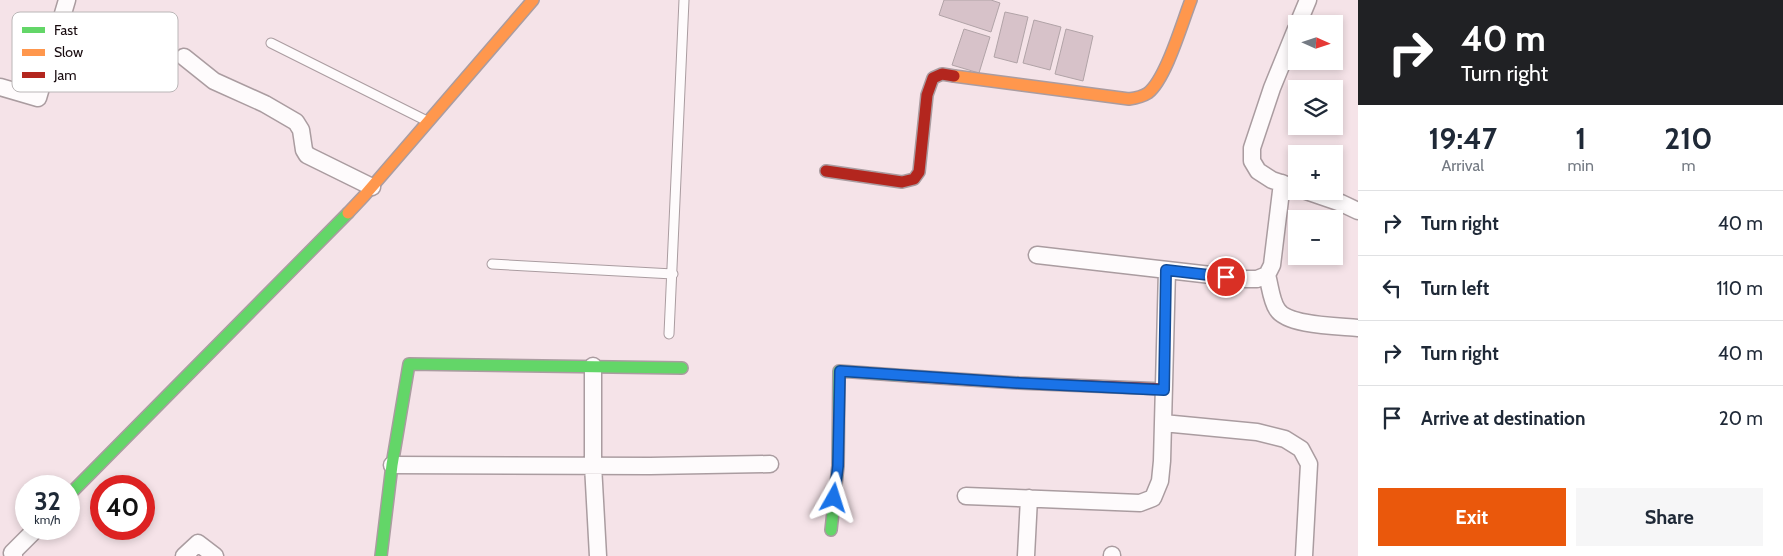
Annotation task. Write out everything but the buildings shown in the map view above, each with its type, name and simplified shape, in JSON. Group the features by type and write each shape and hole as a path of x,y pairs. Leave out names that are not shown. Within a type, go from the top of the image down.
{"street":[{"path":"63,12 67,0"},
{"path":"80,484 372,188 533,0"},
{"path":"826,170 902,182 917,178 927,95 933,78 942,74 1128,99 1142,97 1155,86 1162,75 1191,0"},
{"path":"1302,15 1308,0"},
{"path":"1288,49 1272,88 1252,148 1252,161 1258,171 1272,180 1288,186"},
{"path":"184,57 214,81 265,104 296,122 307,155 372,188"},
{"path":"17,92 38,98 40,92"},
{"path":"1037,255 1257,279 1267,275 1272,265 1288,191"},
{"path":"1332,200 1358,211"},
{"path":"966,496 1140,503 1152,498 1160,481 1166,270"},
{"path":"1267,275 1277,310 1292,320 1312,324 1358,328"},
{"path":"380,556 392,466 409,364 682,368"},
{"path":"593,366 593,465 598,556"},
{"path":"830,530 838,466 840,371 1019,383 1164,390"},
{"path":"1163,423 1257,432 1285,439 1301,449 1309,464 1304,556"},
{"path":"392,466 770,464"},
{"path":"1026,556 1029,498"},
{"path":"9,552 23,540"},
{"path":"184,556 198,543 215,556"}],"lane":[{"path":"669,334 684,0"},
{"path":"271,43 428,122"},
{"path":"492,264 673,274"}],"traffic: fast":[{"path":"80,484 348,213"},
{"path":"381,556 392,465 409,364 682,368"},
{"path":"831,530 838,466 839,371 909,376"}],"traffic: slow":[{"path":"348,213 533,0"},
{"path":"954,76 1129,99 1141,96 1148,93 1161,76 1173,50 1191,0"}],"traffic: jam":[{"path":"826,171 902,182 914,179 919,172 927,95 933,78 942,74 954,76"},
{"path":"909,376 1164,389"}],"route":[{"path":"834,498 838,466 840,371 1019,383 1164,390 1166,270 1226,277"}]}
